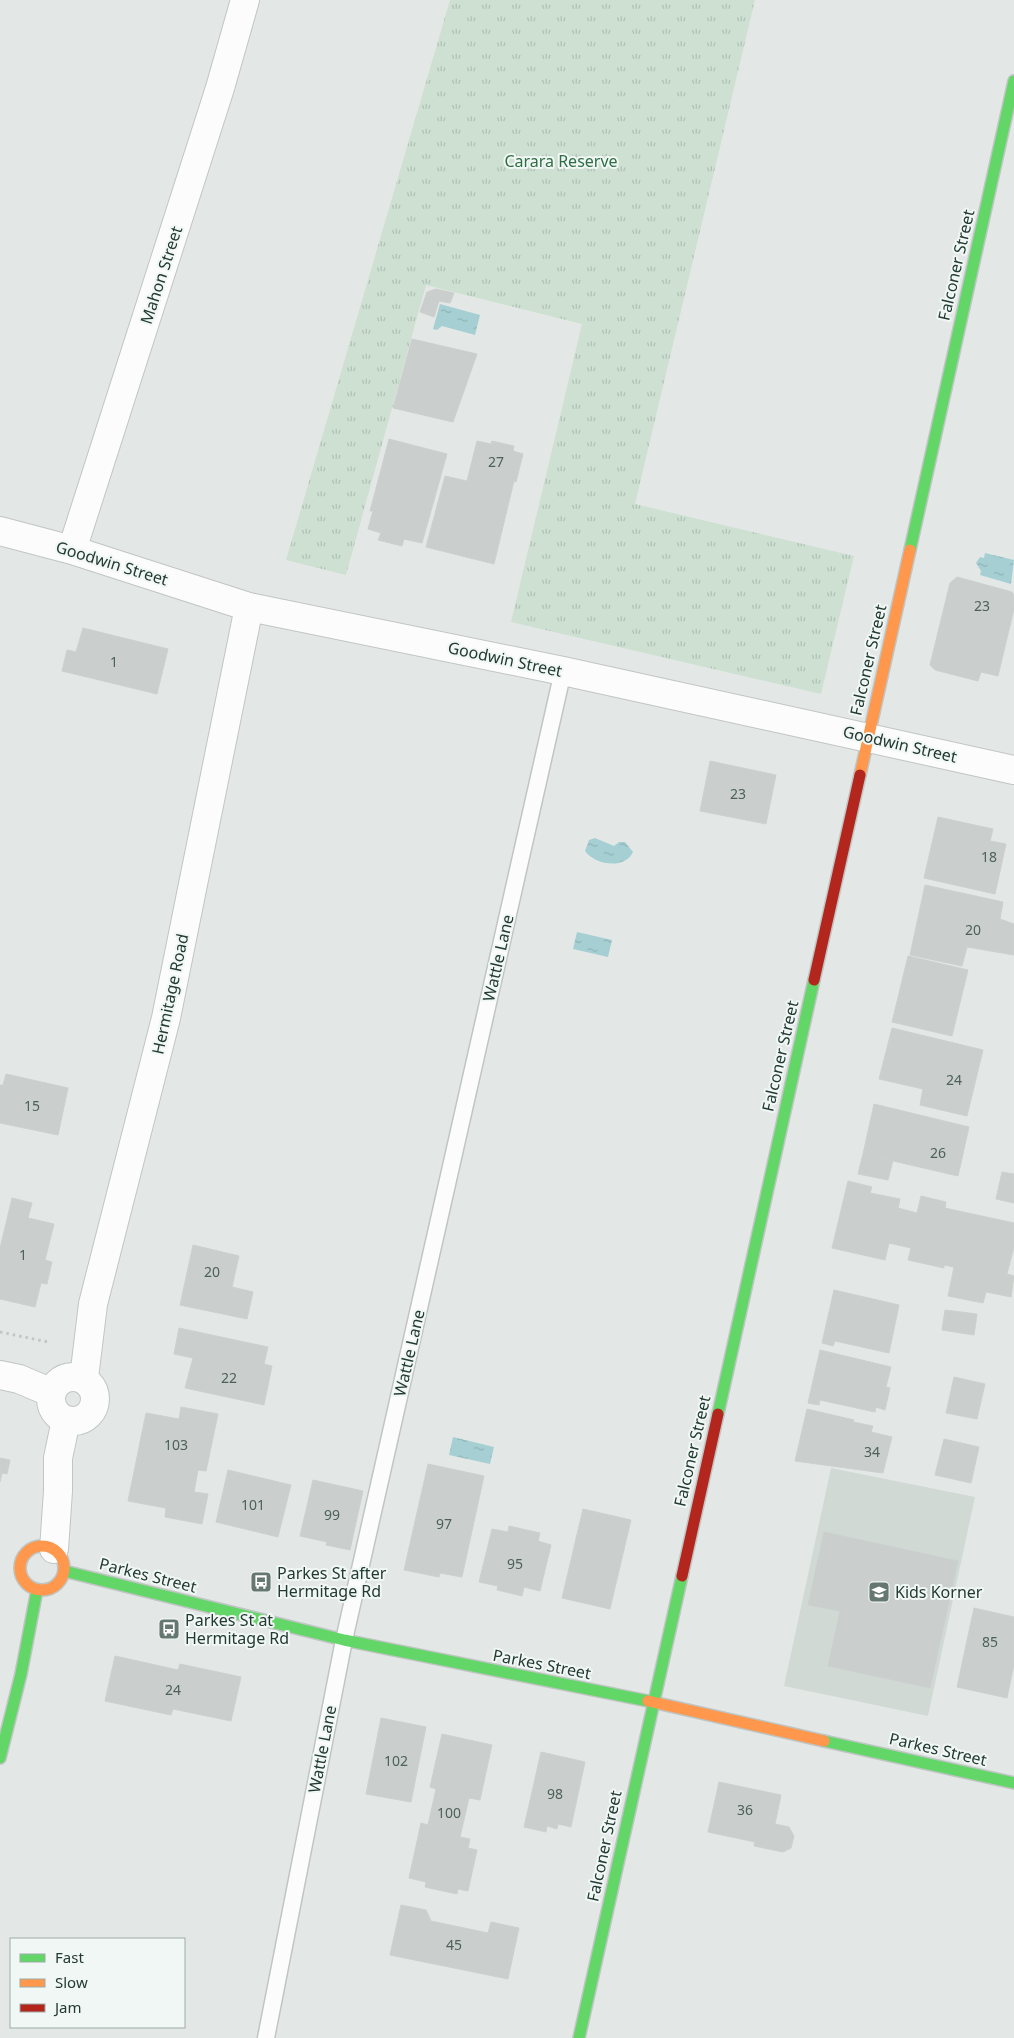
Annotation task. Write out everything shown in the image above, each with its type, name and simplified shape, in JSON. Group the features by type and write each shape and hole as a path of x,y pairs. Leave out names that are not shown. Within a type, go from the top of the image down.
{"street":[{"name":"Mahon Street","path":"72,550 220,88 245,0"},
{"name":"Falconer Street","path":"579,2038 652,1702 1014,81"},
{"name":"Goodwin Street","path":"0,531 72,550 249,607 563,671 1014,770"},
{"name":"Hermitage Road","path":"84,1378 93,1304 166,1018 249,607"},
{"path":"0,1375 19,1379 52,1393"},
{"path":"64,1378 84,1378 90,1383 96,1397 92,1411 80,1420 66,1420 55,1412 52,1406 52,1393 54,1387 64,1378"},
{"path":"59,1560 47,1546 31,1548 21,1559 21,1575 24,1582 37,1590 52,1588 62,1578 59,1560 58,1458 66,1420"},
{"name":"Parkes Street","path":"59,1560 344,1640 652,1702 1014,1783"},
{"path":"0,1758 21,1674 37,1590"}],"lane":[{"name":"Wattle Lane","path":"266,2038 344,1640 563,671"}],"path":[{"path":"0,1332 48,1342"}],"shaded area":[{"name":"Kids Korner","path":"831,1468 975,1497 928,1716 784,1686"}],"green space":[{"name":"Carara Reserve","path":"450,0 755,0 635,504 854,556 821,694 511,622 582,324 426,285 346,575 286,560"}],"water":[{"path":"440,304 480,315 475,335 442,326 437,330 433,329"},
{"path":"985,553 1014,560 1011,584 980,575 981,571 976,563 980,557 984,558"},
{"path":"595,838 614,846 619,842 625,842 633,852 629,858 617,863 610,864 596,860 585,851 589,840"},
{"path":"577,932 612,940 608,957 573,949"},
{"path":"453,1437 494,1447 490,1464 449,1455"}],"building":[{"path":"436,289 454,293 450,303 439,301 434,317 420,312 427,292"},
{"path":"412,339 477,354 453,422 393,408"},
{"path":"389,439 447,454 422,543 404,539 402,546 378,540 381,533 368,529 373,511 370,511"},
{"path":"477,441 491,444 492,441 514,446 513,451 523,454 516,482 514,481 494,564 426,547 445,476 467,481"},
{"path":"957,577 1012,592 1014,595 1014,609 998,676 981,672 978,681 935,670 930,665 950,583"},
{"path":"83,628 168,649 157,694 62,671 67,650 76,652"},
{"path":"710,761 776,775 766,824 700,811"},
{"path":"938,817 993,829 990,841 1006,844 995,894 924,878"},
{"path":"925,885 1003,902 1000,919 1014,924 1014,955 967,947 962,966 910,955"},
{"path":"908,956 968,970 952,1036 892,1022"},
{"path":"892,1028 983,1050 967,1116 920,1105 923,1089 879,1079"},
{"path":"6,1074 68,1088 58,1135 0,1123 0,1085 3,1085"},
{"path":"874,1104 969,1127 958,1176 863,1154"},
{"path":"863,1154 893,1160 888,1180 858,1174"},
{"path":"1002,1172 1014,1174 1014,1203 996,1199"},
{"path":"848,1181 872,1187 870,1193 900,1199 898,1208 917,1213 921,1196 946,1202 945,1208 1014,1223 1014,1247 1007,1274 1014,1276 1011,1297 986,1292 983,1303 948,1296 954,1267 944,1265 944,1268 908,1260 911,1248 889,1243 885,1260 832,1248"},
{"path":"12,1198 32,1203 28,1218 54,1224 45,1260 52,1262 47,1284 41,1283 35,1307 0,1299 0,1248"},
{"path":"193,1245 239,1256 232,1287 253,1292 247,1319 180,1305"},
{"path":"834,1290 899,1305 889,1353 835,1341 833,1346 822,1343"},
{"path":"945,1310 977,1314 974,1335 942,1330"},
{"path":"179,1328 268,1347 264,1364 272,1366 264,1405 185,1388 193,1358 174,1354"},
{"path":"820,1350 891,1367 886,1387 890,1388 885,1410 876,1407 875,1412 820,1400 819,1405 808,1403"},
{"path":"954,1377 985,1384 977,1419 946,1413"},
{"path":"181,1407 218,1414 206,1471 198,1470 194,1492 208,1494 202,1524 165,1517 166,1508 128,1501 146,1413 179,1419"},
{"path":"807,1409 873,1426 871,1432 892,1437 883,1473 795,1461"},
{"path":"944,1439 979,1447 971,1483 935,1475"},
{"path":"0,1458 10,1460 7,1474 2,1473 0,1482"},
{"path":"428,1464 484,1476 462,1577 440,1573 439,1577 404,1570"},
{"path":"228,1470 291,1485 278,1537 216,1522"},
{"path":"313,1480 363,1491 350,1550 326,1545 327,1542 300,1536"},
{"path":"583,1509 631,1520 610,1609 562,1598"},
{"path":"509,1526 540,1533 538,1541 551,1545 540,1591 524,1587 522,1596 497,1590 498,1586 479,1582 492,1529 508,1532"},
{"path":"824,1532 958,1561 930,1688 828,1666 840,1611 808,1605"},
{"path":"974,1608 1014,1617 1014,1665 1007,1698 957,1687"},
{"path":"115,1656 178,1670 180,1664 241,1677 231,1721 173,1709 171,1715 105,1701"},
{"path":"381,1718 426,1727 411,1802 366,1794"},
{"path":"442,1734 492,1745 480,1800 469,1798 460,1837 470,1839 468,1848 477,1850 468,1891 458,1889 457,1894 425,1887 426,1882 409,1878 421,1823 428,1825 436,1789 430,1787"},
{"path":"541,1752 585,1762 571,1827 558,1824 557,1829 547,1826 546,1832 524,1827"},
{"path":"719,1782 781,1795 775,1824 789,1827 794,1836 791,1848 783,1852 754,1846 755,1842 708,1832"},
{"path":"401,1905 426,1910 431,1921 488,1933 491,1922 519,1928 508,1979 390,1955"}],"traffic: fast":[{"path":"910,550 1014,81"},
{"path":"718,1414 814,980"},
{"path":"64,1571 344,1640 648,1701"},
{"path":"579,2038 682,1576"},
{"path":"0,1758 21,1674 37,1590"},
{"path":"824,1741 1014,1783"}],"traffic: slow":[{"path":"860,775 910,550"},
{"path":"46,1546 58,1552 63,1559 64,1568 63,1577 58,1584 51,1589 38,1590 30,1587 23,1580 20,1564 23,1556 30,1549 46,1546"},
{"path":"648,1701 824,1741"}],"traffic: jam":[{"path":"814,980 860,775"},
{"path":"682,1576 718,1414"}],"place":[{"name":"Parkes St after Hermitage Rd","path":"261,1582"},
{"name":"Kids Korner","path":"879,1592"},
{"name":"Parkes St at Hermitage Rd","path":"169,1629"}]}
